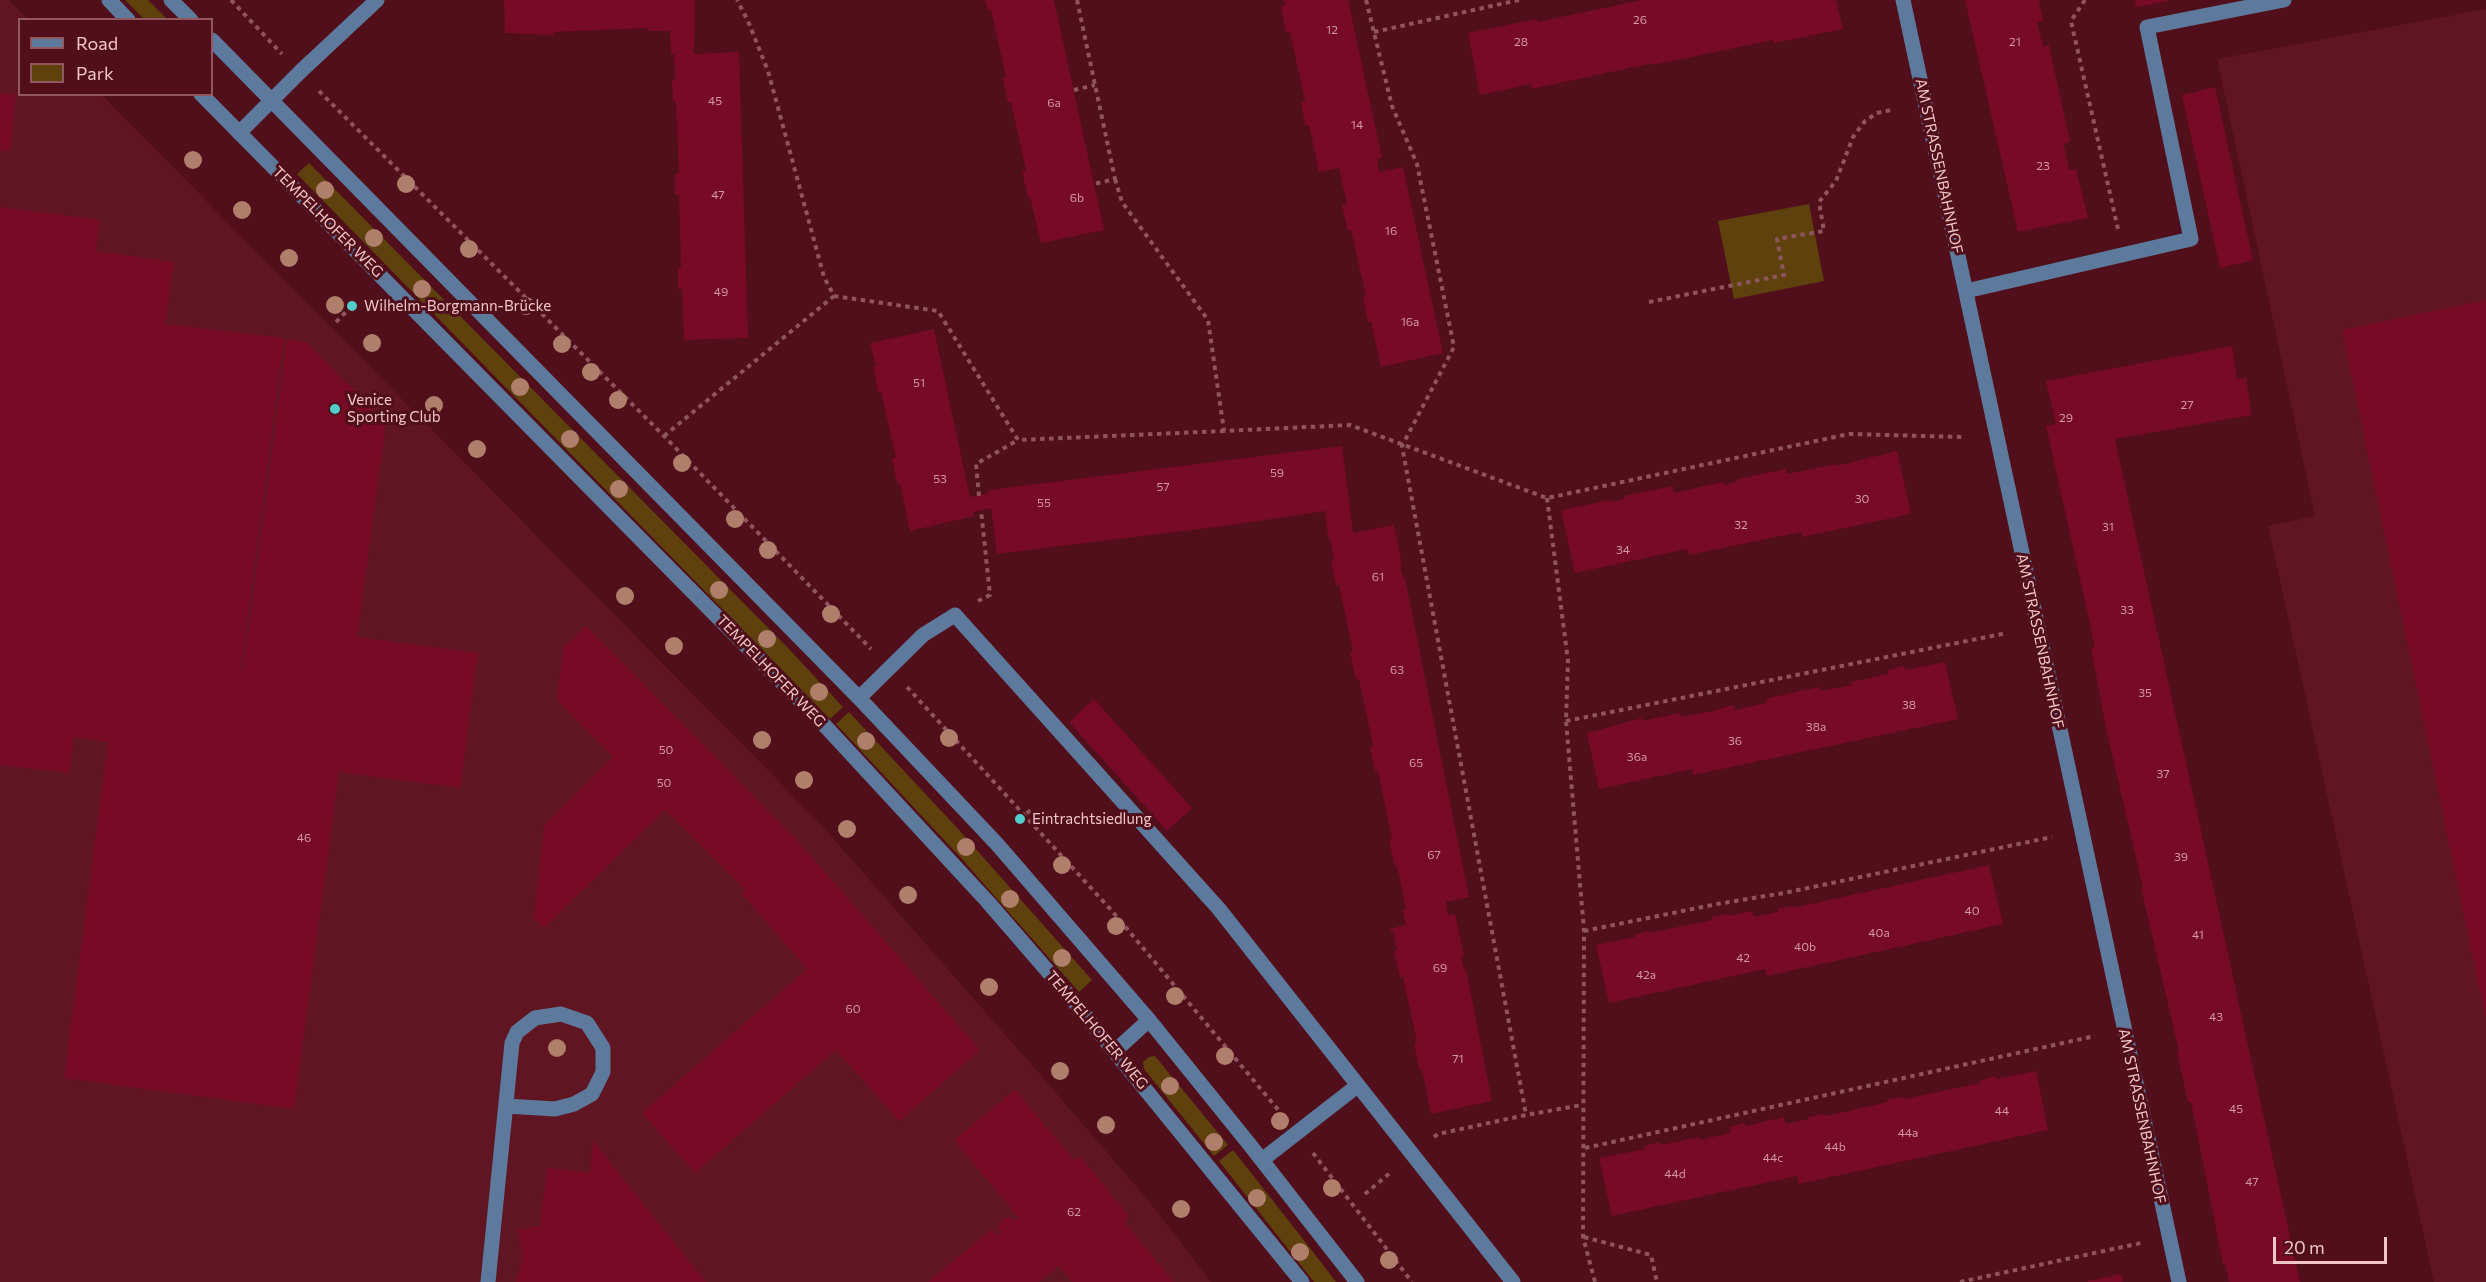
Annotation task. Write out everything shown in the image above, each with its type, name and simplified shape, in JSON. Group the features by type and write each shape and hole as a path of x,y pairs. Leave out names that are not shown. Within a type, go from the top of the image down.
{"street":[{"path":"109,0 126,18"},
{"path":"171,0 189,18"},
{"path":"239,133 377,0"},
{"name":"AM STRASSENBAHNHOF","path":"1903,0 2178,1282"},
{"path":"1966,291 2191,239 2146,27 2284,0"},
{"path":"213,41 859,698 997,844 1149,1020 1357,1282"},
{"name":"TEMPELHOFER WEG","path":"203,96 827,728 987,901 1115,1051 1302,1282"},
{"path":"859,698 923,635 955,615 1219,909 1513,1282"},
{"path":"488,1282 512,1043 517,1032 535,1018 561,1014 586,1023 603,1048 603,1072 592,1094 574,1104 555,1109 506,1106"},
{"path":"1115,1051 1149,1020"},
{"path":"1262,1160 1357,1086"}],"path":[{"path":"231,0 255,27"},
{"path":"737,0 768,71 824,277 834,296"},
{"path":"1077,0 1115,179 1122,202 1208,320 1224,431"},
{"path":"1366,0 1392,106 1417,164 1454,347 1402,446 1526,1115"},
{"path":"1374,32 1519,0"},
{"path":"2085,0 2071,21 2124,254"},
{"path":"1074,90 1095,85"},
{"path":"1649,302 1784,275 1778,239 1824,231 1819,202 1836,181 1853,137 1865,121 1877,113 1891,110"},
{"path":"1094,184 1115,179"},
{"path":"664,436 834,296 938,311 1018,440"},
{"path":"336,322 352,306"},
{"path":"979,496 976,464 1018,440 1350,425 1547,498 1849,434 1963,437"},
{"path":"1547,498 1568,661 1566,721 1584,932 1583,1237 1595,1282"},
{"path":"955,615 990,595 981,510"},
{"path":"1566,721 2007,633"},
{"path":"1020,819 1033,808"},
{"path":"1584,932 1717,903 1784,893 2052,837"},
{"path":"1585,1148 2095,1036"},
{"path":"1365,1194 1438,1134 1582,1105"},
{"path":"1583,1237 1651,1255 1657,1282"},
{"path":"1960,1282 2141,1243"}],"shaded area":[{"path":"0,0 9,0 27,18 18,18 18,96 103,96 817,820 1148,1200 1211,1282 0,1282"},
{"path":"2486,9 2486,1282 2434,1282 2268,526 2315,516 2217,59"}],"green space":[{"path":"125,0 148,0 166,18 143,18"},
{"path":"309,163 788,648 843,707 830,719 297,174"},
{"path":"1809,204 1824,281 1734,299 1718,221"},
{"path":"849,712 959,830 1092,980 1079,992 961,858 836,724"},
{"path":"1155,1056 1228,1145 1214,1156 1144,1069 1143,1062"},
{"path":"1233,1150 1336,1282 1314,1282 1219,1161"}],"building":[{"path":"504,0 695,0 694,54 739,52 748,338 684,340 682,289 678,289 678,267 681,268 679,195 675,195 675,174 679,173 676,101 673,102 672,80 675,80 674,54 671,54 670,31 648,31 648,28 553,32 553,35 505,33"},
{"path":"985,0 1054,0 1104,230 1041,243 1022,171 1026,170 1011,102 1008,103 1003,78 1006,77 991,10 988,11"},
{"path":"1284,0 1348,0 1382,158 1377,159 1379,172 1403,167 1443,353 1381,367 1371,322 1368,322 1363,298 1366,296 1351,230 1348,231 1342,205 1347,204 1339,168 1319,172 1309,125 1305,125 1301,102 1305,101 1290,32 1286,33 1281,7 1285,5"},
{"path":"1642,0 1836,0 1843,29 1774,43 1773,40 1653,65 1653,63 1532,89 1531,84 1480,95 1468,33 1537,19 1537,22"},
{"path":"1965,0 2039,0 2043,21 2037,22 2043,47 2049,45 2070,142 2064,144 2069,170 2076,169 2088,218 2018,232"},
{"path":"2135,0 2169,0 2169,1 2136,7"},
{"path":"2215,87 2253,260 2220,268 2182,95"},
{"path":"0,93 16,95 10,151 0,150"},
{"path":"0,207 100,220 96,251 174,262 165,324 284,338 241,670 243,670 287,339 306,342 386,423 357,637 478,653 460,788 339,772 294,1109 64,1078 108,742 74,737 69,773 0,765"},
{"path":"2486,300 2486,1016 2485,1016 2342,330"},
{"path":"934,329 970,497 989,493 989,490 1342,446 1353,533 1394,525 1402,565 1400,566 1403,578 1405,578 1469,897 1446,902 1448,915 1455,914 1464,956 1461,956 1464,970 1466,969 1492,1101 1431,1114 1422,1069 1419,1070 1414,1043 1417,1042 1403,977 1400,977 1394,951 1397,950 1393,931 1391,932 1390,929 1406,925 1403,910 1406,909 1397,865 1394,865 1389,839 1392,839 1378,771 1375,771 1370,747 1373,746 1359,679 1356,679 1350,652 1353,651 1339,585 1336,585 1331,561 1334,560 1330,538 1328,538 1325,511 997,554 991,508 973,512 974,516 910,531 900,483 897,484 892,458 896,457 881,392 878,392 873,366 876,366 870,343"},
{"path":"2232,346 2237,379 2246,378 2252,415 2115,439 2300,1282 2229,1282 2225,1264 2223,1264 2191,1102 2188,1102 2177,1052 2179,1051 2106,728 2091,648 2095,647 2046,426 2056,424 2046,381"},
{"path":"1897,451 1911,514 1802,537 1800,532 1689,555 1687,549 1575,573 1561,510 1625,499 1624,496 1673,486 1674,493 1723,482 1724,485 1737,482 1737,479 1786,469 1787,474 1836,464 1836,466"},
{"path":"586,626 796,839 980,1050 899,1121 836,1050 695,1173 642,1113 807,969 741,893 745,890 665,810 544,928 534,919 544,826 613,757 557,700 563,648"},
{"path":"1945,662 1958,719 1693,775 1692,769 1599,789 1587,733 1642,718 1642,721 1680,713 1681,717 1734,705 1735,710 1767,703 1766,699 1804,690 1820,687 1821,691 1852,685 1851,682 1888,674 1888,670 1904,666 1905,670"},
{"path":"1094,699 1192,808 1167,831 1069,722"},
{"path":"1989,865 2003,924 1767,976 1765,969 1609,1003 1596,945 1635,937 1635,934 1712,920 1712,917 1752,911 1754,917 1778,912 1778,909 1793,906 1793,908"},
{"path":"2036,1071 2048,1130 1799,1184 1797,1176 1612,1216 1599,1158 1645,1149 1644,1146 1660,1142 1661,1145 1699,1137 1700,1140 1730,1133 1729,1127 1745,1123 1746,1126 1784,1117 1786,1124 1809,1119 1809,1117 1825,1114 1826,1116 1888,1102 1887,1100 1903,1097 1904,1099 1980,1083 1980,1080 1996,1076 1997,1079"},
{"path":"1015,1090 1075,1161 1080,1156 1129,1216 1124,1222 1174,1282 1072,1282 1059,1266 1039,1282 928,1282 992,1229 997,1235 1001,1233 998,1226 1002,1219 1010,1217 1016,1220 1019,1218 954,1140"},
{"path":"593,1141 706,1282 515,1282 522,1254 518,1230 540,1226 547,1168 590,1173"},
{"path":"2121,1274 2123,1282 2088,1282 2088,1281"}],"place":[{"name":"Wilhelm-Borgmann-Brücke","path":"352,306"},
{"name":"Venice Sporting Club","path":"335,409"},
{"name":"Eintrachtsiedlung","path":"1020,819"}]}
